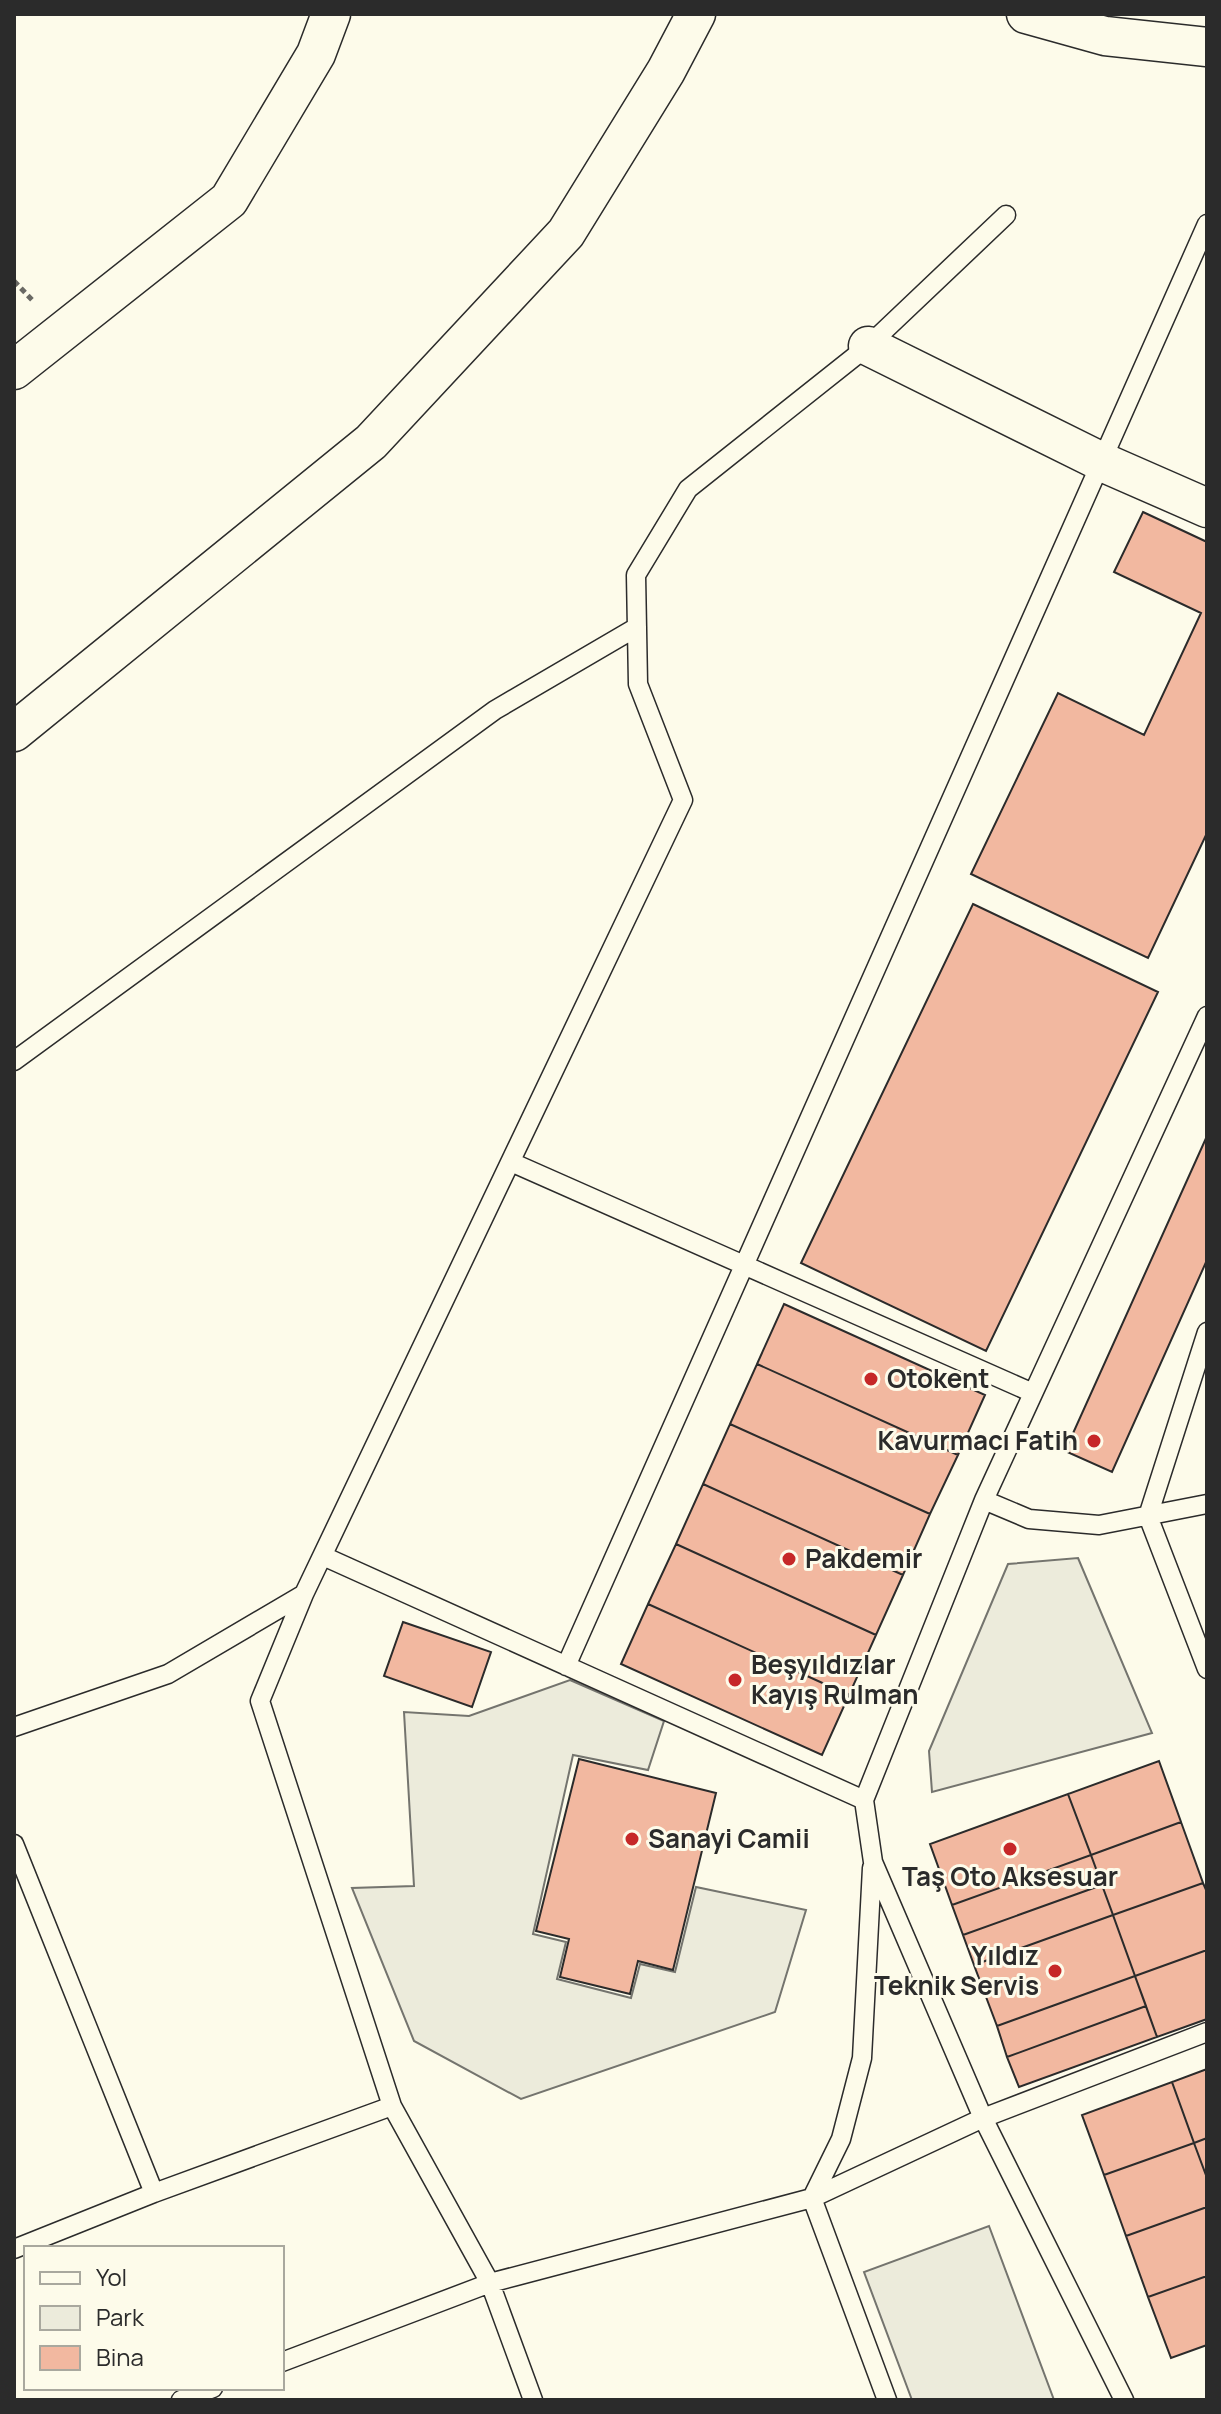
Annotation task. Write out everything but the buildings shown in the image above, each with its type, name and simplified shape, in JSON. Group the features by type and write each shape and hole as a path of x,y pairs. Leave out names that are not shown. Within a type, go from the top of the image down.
{"street":[{"path":"14,370 229,200 316,54 331,14"},
{"path":"14,732 371,442 566,233 666,71 696,14"},
{"path":"1026,14 1105,36 1207,47"},
{"path":"868,346 1102,462 1207,508"}],"lane":[{"path":"533,2400 490,2283 392,2106 260,1701 304,1594 683,800 638,684 636,575 688,489 868,346 1006,215"},
{"path":"566,1666 1207,224"},
{"path":"14,1061 495,710 637,627"},
{"path":"887,2400 812,2198 841,2139 862,2058 873,1862 864,1800 984,1500 1207,1016"},
{"path":"511,1162 1033,1393"},
{"path":"1207,1332 1148,1516 1207,1669"},
{"path":"984,1500 1029,1519 1099,1525 1207,1504"},
{"path":"323,1556 864,1800"},
{"path":"14,1727 168,1674 304,1594"},
{"path":"14,1844 154,2193"},
{"path":"873,1862 983,2118 1124,2400"},
{"path":"284,2361 490,2283 812,2198 983,2118 1207,2032"},
{"path":"14,2249 154,2193 392,2106"},
{"path":"181,2400 208,2390"}],"green space":[{"path":"1078,1558 1152,1733 932,1792 929,1751 1008,1564"},
{"path":"570,1680 664,1721 648,1770 573,1755 533,1934 566,1942 557,1979 631,1998 640,1964 675,1972 696,1887 806,1910 775,2012 521,2099 414,2041 352,1888 414,1886 404,1712 469,1716"},
{"path":"989,2226 1054,2400 912,2400 864,2272"}],"place":[{"name":"Otokent","path":"871,1379"},
{"name":"Kavurmacı Fatih","path":"1094,1441"},
{"name":"Pakdemir","path":"789,1559"},
{"name":"Beşyıldızlar Kayış Rulman","path":"735,1680"},
{"name":"Sanayi Camii","path":"632,1839"},
{"name":"Taş Oto Aksesuar","path":"1010,1849"},
{"name":"Yıldız Teknik Servis","path":"1055,1971"}]}
